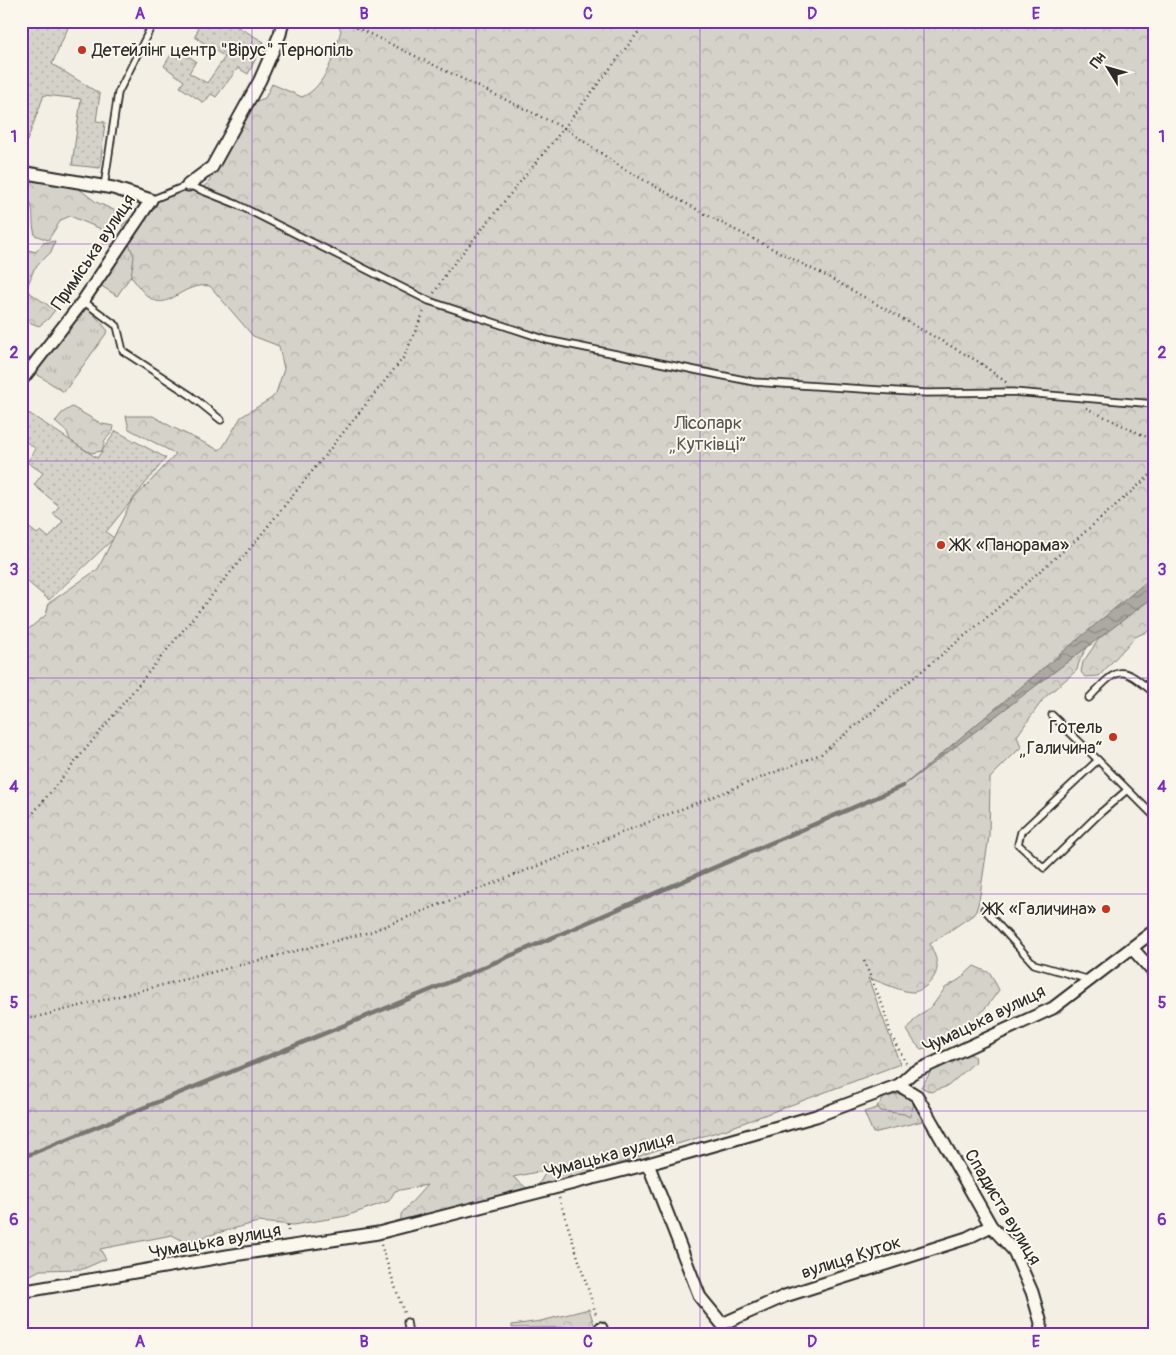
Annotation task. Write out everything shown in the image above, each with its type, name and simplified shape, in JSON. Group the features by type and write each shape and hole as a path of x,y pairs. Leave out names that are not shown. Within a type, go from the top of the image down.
{"street":[{"path":"188,185 212,167 260,80 280,34 283,21"},
{"name":"Приміська вулиця","path":"21,172 104,187 151,200 83,301 21,381"},
{"name":"Чумацька вулиця","path":"24,1292 228,1256 378,1233 648,1164 816,1116 899,1085 912,1073 1052,1008 1155,930"},
{"path":"1132,948 1155,974"},
{"name":"Спадиста вулиця","path":"899,1085 917,1096 991,1226 1014,1251 1032,1292 1040,1323 1040,1334"},
{"name":"вулиця Куток","path":"648,1164 700,1297 724,1329 785,1296 967,1238 991,1226"}],"lane":[{"path":"104,187 118,93 150,29 138,21"},
{"path":"151,200 188,185 236,204 429,301 547,340 754,382 926,393 1013,392 1155,404"},
{"path":"83,301 117,326 123,351 190,395 221,420"},
{"path":"1089,698 1110,678 1125,672 1134,676 1155,694"},
{"path":"1052,715 1155,817"},
{"path":"1098,760 1021,832 1018,844 1044,868 1098,815 1127,790"},
{"path":"984,909 1034,964 1090,980"},
{"path":"407,1322 409,1334"}],"path":[{"path":"343,21 564,128 624,169 716,220 832,279 980,362 1006,381 1013,392"},
{"path":"21,828 404,358 429,301 447,272 564,128 647,21"},
{"path":"1085,408 1155,441"},
{"path":"21,1021 370,932 821,754 985,619 1155,471"},
{"path":"864,961 884,1009 891,1035 912,1073"},
{"path":"556,1187 602,1331"},
{"path":"378,1233 407,1322"}],"green space":[{"path":"21,21 71,21 52,64 100,94 96,121 105,122 100,168 72,165 81,99 44,95 21,157"},
{"path":"189,21 228,21 264,42 248,74 238,68 216,97 211,94 204,103 180,87 184,81 164,66 175,48 196,61 189,73 207,83 225,57 195,37 198,29"},
{"name":"Лісопарк „Кутківці“","path":"335,21 1155,21 1155,572 1146,592 1155,595 1155,628 1135,637 1099,676 1085,677 1081,672 1083,662 1105,630 1100,634 1084,653 1077,670 1044,698 1017,736 1021,747 990,778 989,836 979,901 973,915 930,944 935,955 937,970 929,983 925,987 912,992 868,978 900,1064 727,1129 654,1151 580,1178 538,1186 547,1170 513,1177 528,1189 401,1222 401,1214 427,1185 395,1191 389,1201 346,1216 293,1225 258,1222 185,1242 172,1235 100,1249 106,1259 83,1269 40,1270 21,1280 21,635 46,615 49,603 98,569 131,502 176,454 129,429 126,416 153,416 219,450 223,447 241,417 272,398 276,393 284,369 279,346 253,336 210,286 197,286 161,302 153,300 143,292 131,276 134,257 122,225 169,190 201,189 210,181 210,174 251,103 265,98 272,84 302,97 317,86 328,68 339,39 341,30"},
{"path":"21,178 32,178 78,188 96,202 118,212 118,224 113,234 70,216 61,220 48,240 35,235 30,201 21,198"},
{"path":"55,241 51,252 34,269 26,290 55,310 39,326 21,319 21,246 24,249 36,252 43,243"},
{"path":"129,243 146,254 117,296 100,285"},
{"path":"84,307 92,312 108,331 64,392 35,373"},
{"path":"72,407 102,424 114,426 113,431 105,440 102,451 91,453 71,442 67,432 55,422 62,413"},
{"path":"21,408 97,458 116,431 166,458 106,532 114,538 49,600 21,576 21,521 37,534 41,531 49,538 63,521 53,514 59,506 34,485 43,473 27,462 36,449 21,438"},
{"path":"974,966 990,973 999,990 969,1026 945,1045 921,1049 907,1030 915,1019 933,1005 945,988 960,979"},
{"path":"969,1054 974,1056 975,1062 948,1086 931,1092 921,1087 934,1067"},
{"path":"904,1094 915,1100 910,1117 904,1114 881,1111 877,1106 884,1096"},
{"path":"911,1097 923,1121 873,1133 864,1112"},
{"path":"589,1309 595,1327 512,1328 512,1325 541,1321"}],"water":[{"path":"1155,574 1155,596 903,786 1152,577"}],"waterway":[{"path":"21,1158 445,984 903,786"}],"place":[{"name":"Детейлінг центр \"Вірус\" Тернопіль","path":"82,50"},
{"name":"ЖК «Панорама»","path":"941,545"},
{"name":"Готель „Галичина“","path":"1113,737"},
{"name":"ЖК «Галичина»","path":"1106,909"}]}
